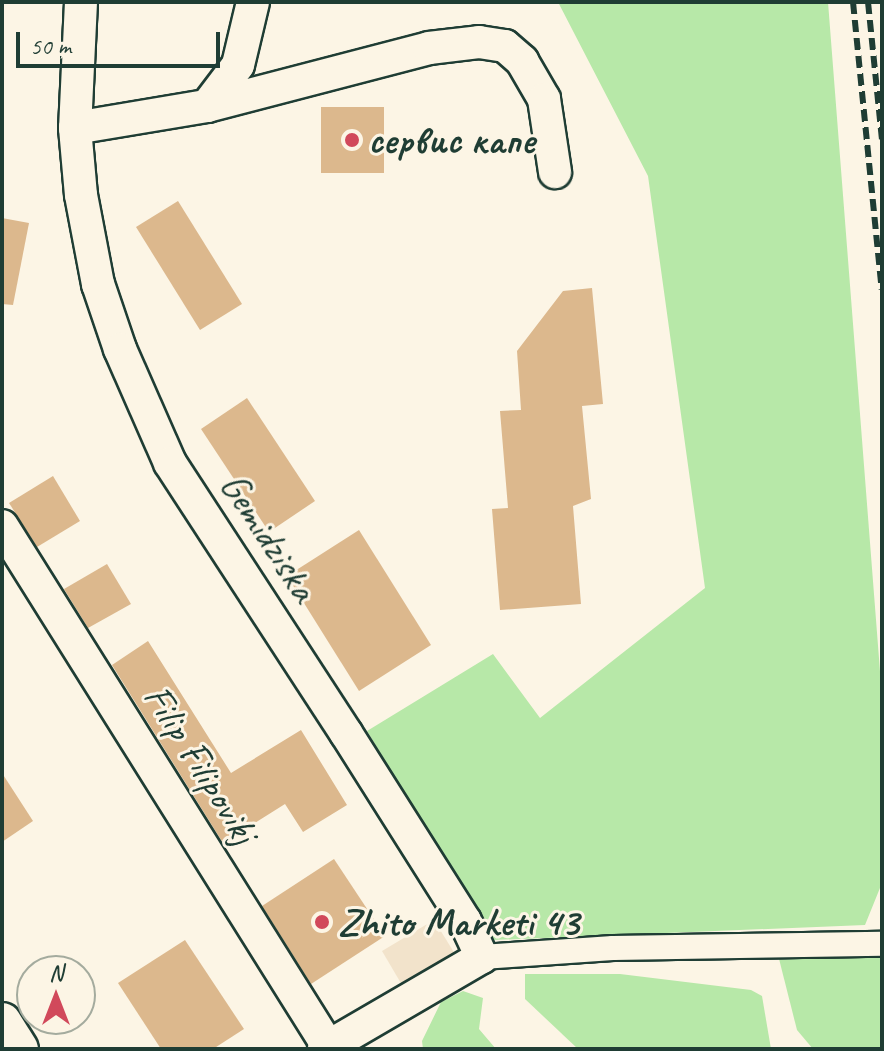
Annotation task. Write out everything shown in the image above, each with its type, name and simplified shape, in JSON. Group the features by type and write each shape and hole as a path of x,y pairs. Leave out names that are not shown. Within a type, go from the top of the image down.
{"street":[{"name":"Gemidziska","path":"81,2 75,128 81,195 98,284 120,349 170,463 465,921 482,957"},
{"path":"207,106 238,65 253,2"},
{"path":"75,128 207,106 429,48 479,42 505,46 522,61 544,99 555,172"},
{"name":"Filip Filipovikj","path":"2,526 326,1048"},
{"path":"326,1048 482,957 613,948 882,944"},
{"path":"2,1022 19,1049"}],"shaded area":[{"path":"434,920 455,954 402,985 382,951"}],"green space":[{"path":"558,2 828,2 882,697 882,883 865,925 493,940 367,731 493,654 540,718 705,588 648,176"},
{"path":"882,932 882,1049 813,1049 797,1030 776,947"},
{"path":"525,974 620,974 751,990 762,996 771,1049 578,1049 525,999"},
{"path":"463,991 483,998 479,1029 496,1049 423,1049 422,1041 441,1002"}],"building":[{"name":"сервис капе","path":"321,107 384,107 384,173 321,173"},
{"path":"178,201 242,304 200,330 136,227"},
{"path":"2,218 29,223 13,305 2,304"},
{"path":"592,288 603,404 582,406 591,499 573,506 581,604 500,610 492,509 508,508 500,411 521,410 517,351 563,291"},
{"path":"247,398 315,501 269,532 201,429"},
{"path":"53,476 80,521 37,547 9,503"},
{"path":"359,530 431,645 359,691 287,576"},
{"path":"107,564 131,604 88,628 64,589"},
{"path":"148,641 231,773 301,730 347,805 303,832 285,804 223,843 112,665"},
{"path":"2,773 33,821 2,842"},
{"name":"Zhito Marketi 43","path":"334,859 385,936 311,984 262,906"},
{"path":"185,940 244,1029 213,1049 161,1049 118,983"}],"railway":[{"path":"853,2 882,290"},
{"path":"868,2 882,139"}],"place":[{"name":"сервис капе","path":"352,140"},
{"name":"Zhito Marketi 43","path":"322,922"}]}
